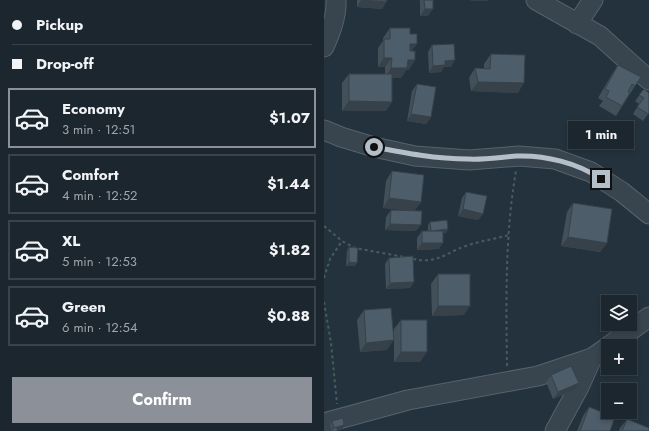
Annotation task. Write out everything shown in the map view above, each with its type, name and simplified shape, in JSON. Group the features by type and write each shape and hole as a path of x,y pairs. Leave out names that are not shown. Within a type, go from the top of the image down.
{"street":[{"path":"324,46 330,33 335,15 336,0"},
{"path":"536,0 600,36 649,80"},
{"path":"577,24 593,0"},
{"path":"324,130 374,147 415,156 469,160 519,156 555,159 591,172 622,192 649,214"},
{"path":"618,339 649,317"},
{"path":"341,423 408,400 538,376 592,358 601,351"},
{"path":"556,431 592,358"}],"path":[{"path":"507,382 505,292 512,191 519,156"},
{"path":"324,226 342,241 355,248 423,261 439,259 465,246 509,235"},
{"path":"324,278 330,259 342,241"},
{"path":"324,302 332,350 341,423"}],"building":[{"path":"361,0 387,0 386,2"},
{"path":"424,0 433,0 433,9 425,9"},
{"path":"390,28 410,28 410,34 417,34 417,44 410,44 410,51 415,51 415,60 408,60 407,68 391,68 392,58 384,58 384,39 390,39"},
{"path":"454,44 455,60 445,61 445,65 433,66 432,45"},
{"path":"491,54 525,55 524,83 478,82 475,68 490,69"},
{"path":"618,65 641,77 635,86 632,84 628,92 630,93 622,106 606,97 609,91 605,89"},
{"path":"349,74 392,74 392,102 349,101"},
{"path":"417,84 436,87 431,117 411,114"},
{"path":"644,89 649,93 648,114 637,107 644,98 639,95"},
{"path":"392,171 424,175 421,202 389,198"},
{"path":"466,192 487,196 483,214 463,209"},
{"path":"573,203 612,209 607,243 568,237"},
{"path":"391,210 422,211 421,225 390,224"},
{"path":"447,220 448,229 431,231 430,222"},
{"path":"422,231 443,231 443,243 422,243"},
{"path":"349,247 358,248 357,263 349,262"},
{"path":"413,256 414,282 390,283 389,258"},
{"path":"438,274 470,274 470,306 438,306"},
{"path":"391,308 394,340 366,343 364,310"},
{"path":"401,320 427,320 427,352 401,352"},
{"path":"571,366 579,383 558,392 551,375"},
{"path":"589,407 601,412 601,419 614,419 610,431 580,431"},
{"path":"343,418 344,425 334,428 332,421"},
{"path":"627,419 649,428 649,431 622,431"},
{"path":"336,427 338,431 330,431"}],"route":[{"path":"374,147 415,156 469,160 519,156 555,159 591,172 601,179"}]}
